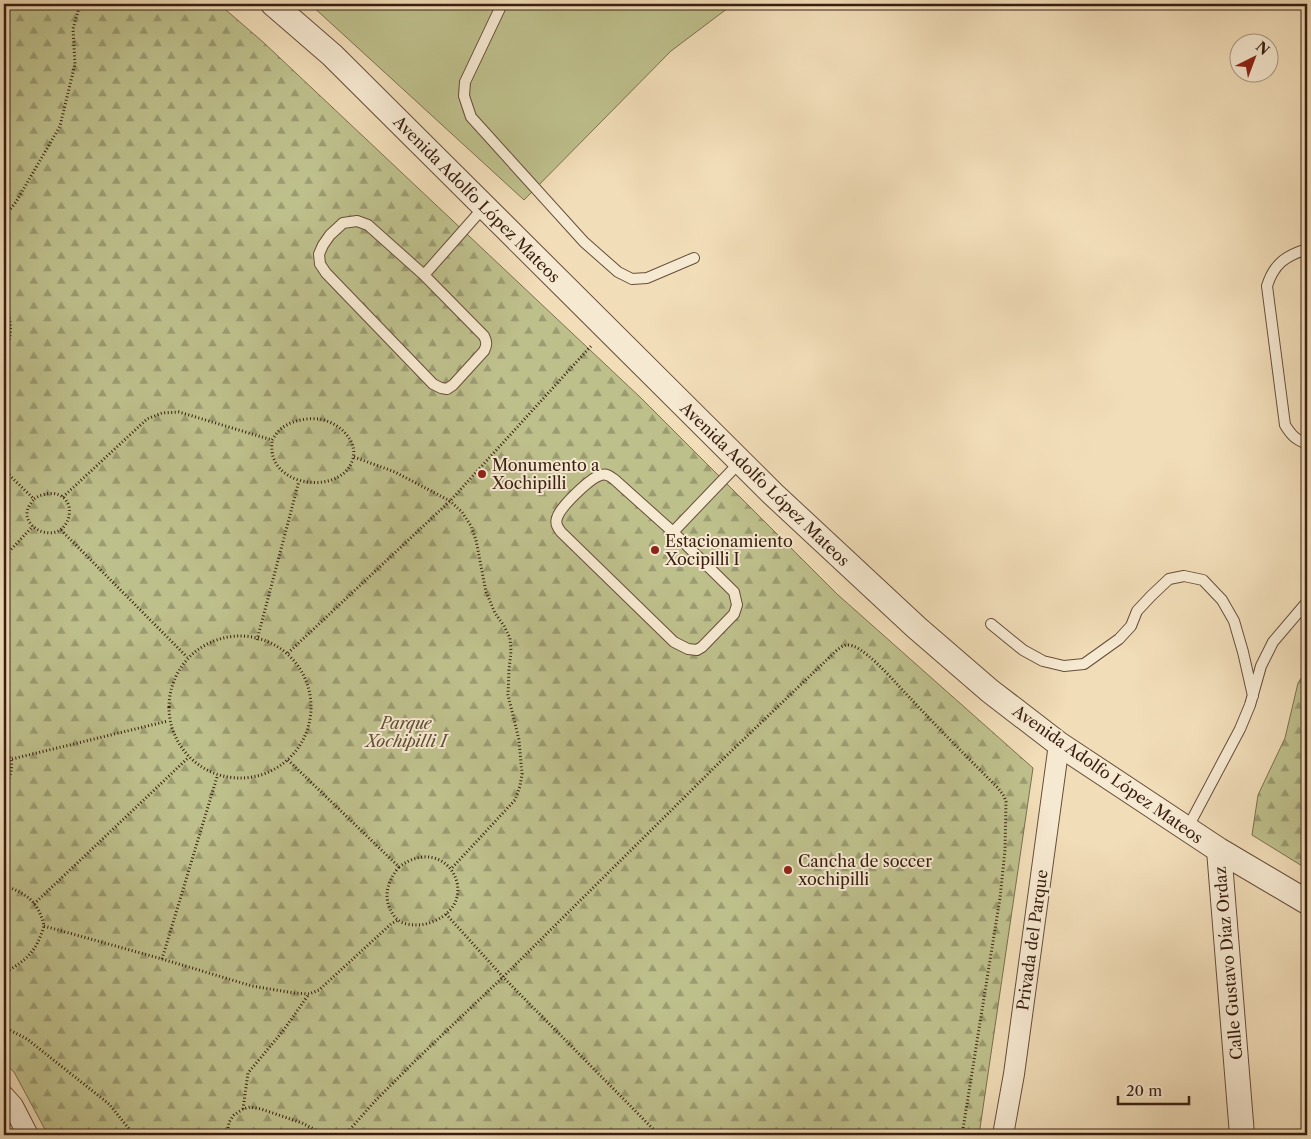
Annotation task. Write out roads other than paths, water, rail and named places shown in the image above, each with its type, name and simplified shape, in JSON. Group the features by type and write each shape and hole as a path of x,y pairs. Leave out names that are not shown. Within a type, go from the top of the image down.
{"street":[{"name":"Avenida Adolfo López Mateos","path":"273,4 332,56 773,494 917,628 990,690 1060,744 1219,850 1307,902"},
{"name":"Privada del Parque","path":"1003,1135 1014,1074 1060,744"},
{"name":"Calle Gustavo Díaz Ordaz","path":"1219,850 1242,1135"},
{"path":"4,1096 13,1106 28,1135"}],"lane":[{"path":"502,4 465,82 464,96 471,117 584,242 618,272 632,279 647,278 694,258"},
{"path":"424,275 484,207"},
{"path":"357,221 368,225 424,275 484,336 486,341 484,351 453,385 447,389 433,384 326,273 320,264 319,254 322,244 343,223 357,221"},
{"path":"1307,249 1284,259 1277,265 1270,275 1267,286 1285,425 1291,435 1307,444"},
{"path":"674,532 740,462"},
{"path":"607,474 674,532 734,592 737,605 734,614 697,650 688,649 674,642 561,532 556,520 560,511 576,494 594,478 607,474"},
{"path":"991,624 1023,650 1043,661 1064,666 1084,664 1119,640 1131,626 1137,611 1169,579 1184,576 1204,580 1222,600 1234,621 1243,652 1252,696"},
{"path":"1187,829 1240,729 1262,666 1273,642 1307,602"}],"place":[{"name":"Monumento a Xochipilli","path":"482,474"},
{"name":"Estacionamiento Xocipilli I","path":"655,550"},
{"name":"Cancha de soccer xochipilli","path":"788,870"}],"park label":[{"name":"Parque Xochipilli I","path":"406,732"}]}
